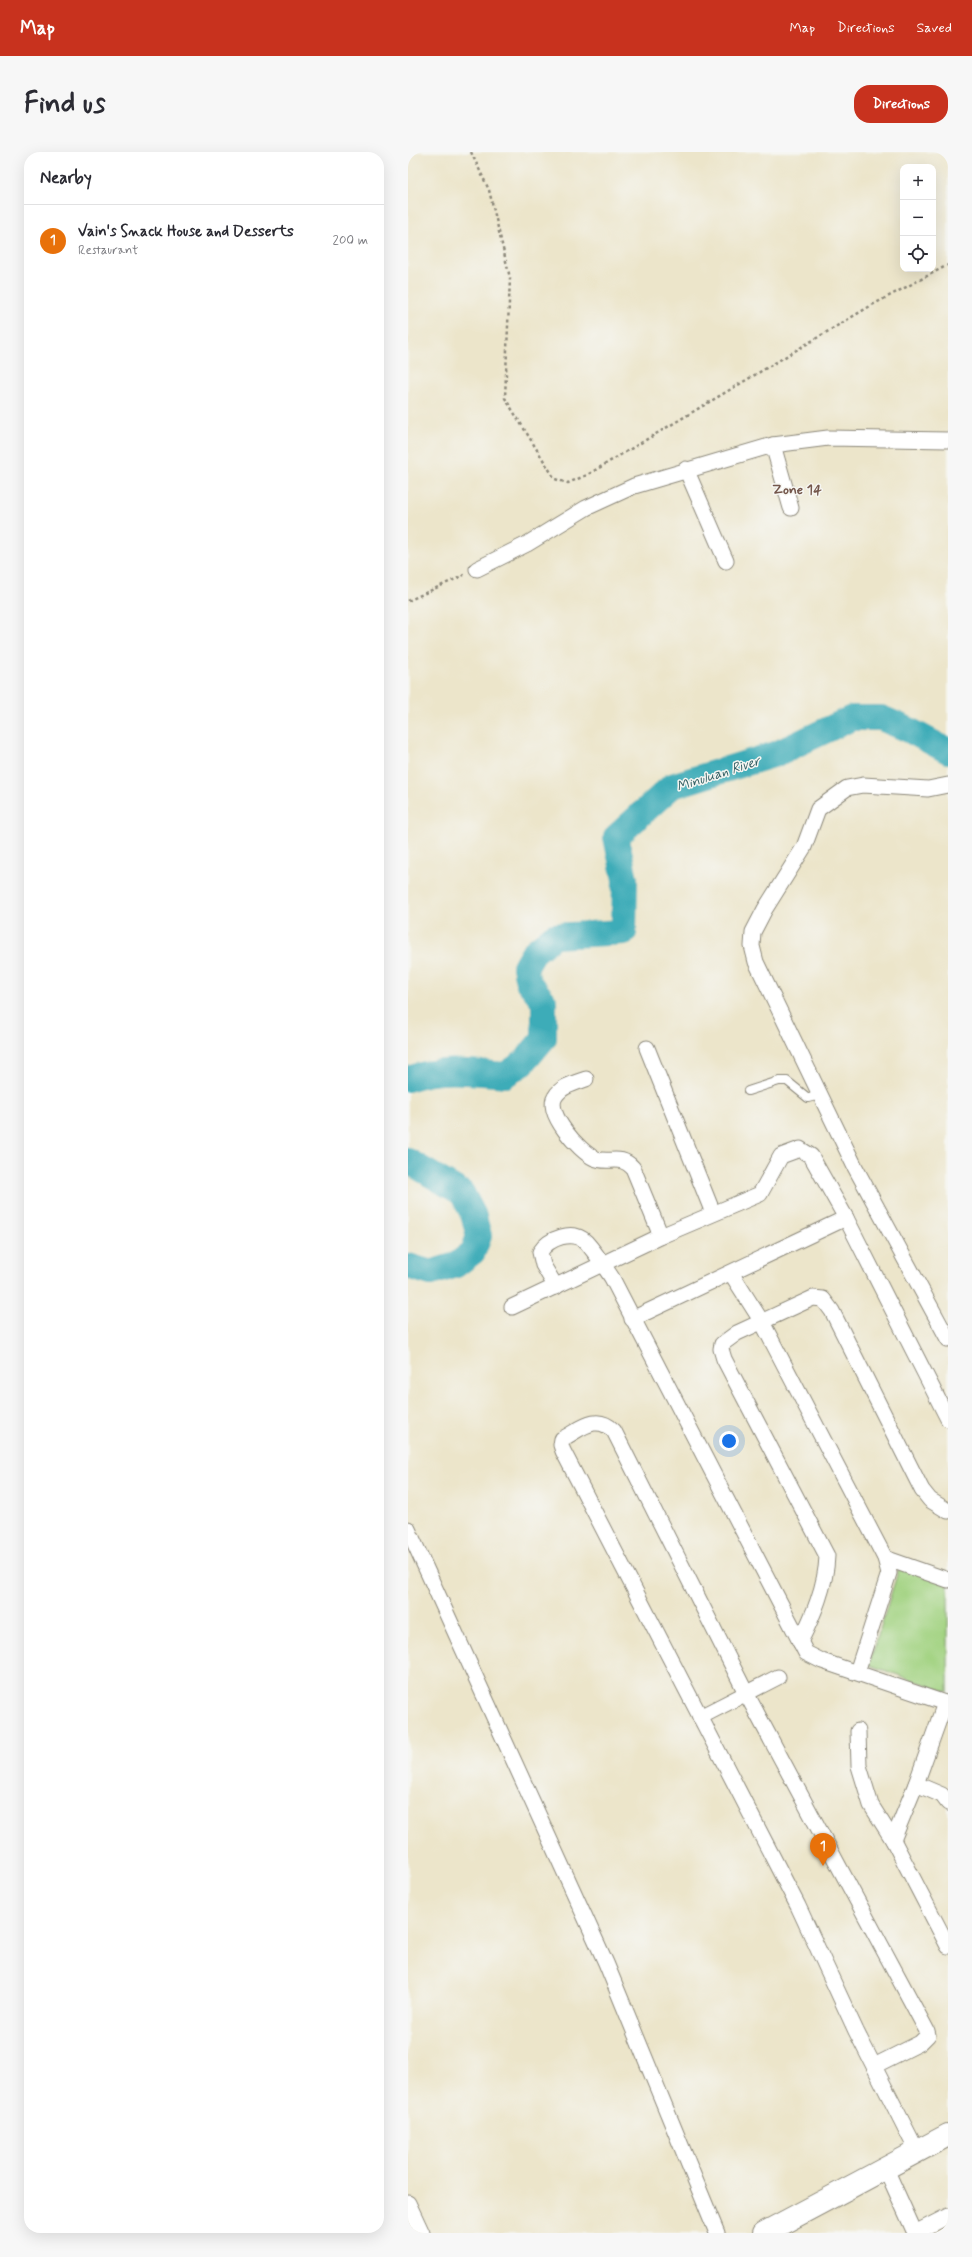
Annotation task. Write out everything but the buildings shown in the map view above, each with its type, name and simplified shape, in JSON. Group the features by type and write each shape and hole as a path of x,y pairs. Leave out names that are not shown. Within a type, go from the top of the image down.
{"main road":[{"path":"764,2233 948,2135"}],"street":[{"path":"477,569 527,544 586,508 634,486 686,469 773,445 828,438 948,440"},
{"path":"773,445 791,508"},
{"path":"686,469 726,562"},
{"path":"948,785 928,789 863,785 847,788 828,800 818,809 812,820 804,847 765,909 753,932 752,946 756,962 820,1095 905,1262 948,1339"},
{"path":"647,1048 713,1213"},
{"path":"586,1079 567,1086 554,1098 552,1107 558,1120 569,1136 593,1158 603,1161 617,1159 627,1162 633,1168 661,1236"},
{"path":"512,1306 556,1287 602,1263 661,1236 760,1194 781,1156 800,1149 811,1156 846,1218 948,1419"},
{"path":"632,1319 846,1218"},
{"path":"556,1287 540,1256 543,1246 558,1237 566,1236 585,1241 602,1263 806,1653 812,1658 946,1703 916,1784 893,1840"},
{"path":"731,1273 762,1322 885,1558 889,1573 857,1672"},
{"path":"800,1642 813,1616 825,1575 828,1556 724,1359 721,1349 725,1342 737,1333 812,1298 823,1299 827,1302 922,1490 930,1500 948,1511"},
{"path":"874,2066 920,2043 928,2035 927,2031 746,1693 614,1431 603,1422 596,1421 562,1439 561,1445 798,1906 874,2066 917,2151"},
{"path":"408,1529 606,1963 717,2233"},
{"path":"885,1558 948,1580"},
{"path":"700,1717 778,1677"},
{"path":"858,1730 859,1766 871,1805 893,1840 948,1946"},
{"path":"916,1784 942,1795 948,1804"},
{"path":"886,2168 915,2233 948,2216"},
{"path":"408,2203 422,2233"}],"lane":[{"path":"748,1091 779,1081 787,1081 808,1098 820,1095"}],"path":[{"path":"471,152 489,190 510,278 505,398 555,479 568,484 587,475 872,305 948,265"},
{"path":"408,600 477,569"}],"green space":[{"path":"900,1565 948,1583 948,1692 869,1665"}],"waterway":[{"name":"Minuluan River","path":"408,1079 420,1075 456,1071 505,1075 523,1063 544,1038 544,1001 528,982 525,967 534,952 554,936 624,932 625,879 616,837 672,786 776,754 852,718 881,718 907,729 948,751"},
{"name":"Minuluan River","path":"408,1161 462,1193 473,1214 479,1236 473,1252 456,1265 431,1273 408,1266"}],"place":[{"name":"Vain's Snack House and Desserts","path":"823,1866"}],"district":[{"name":"Zone 14","path":"797,489"}]}
